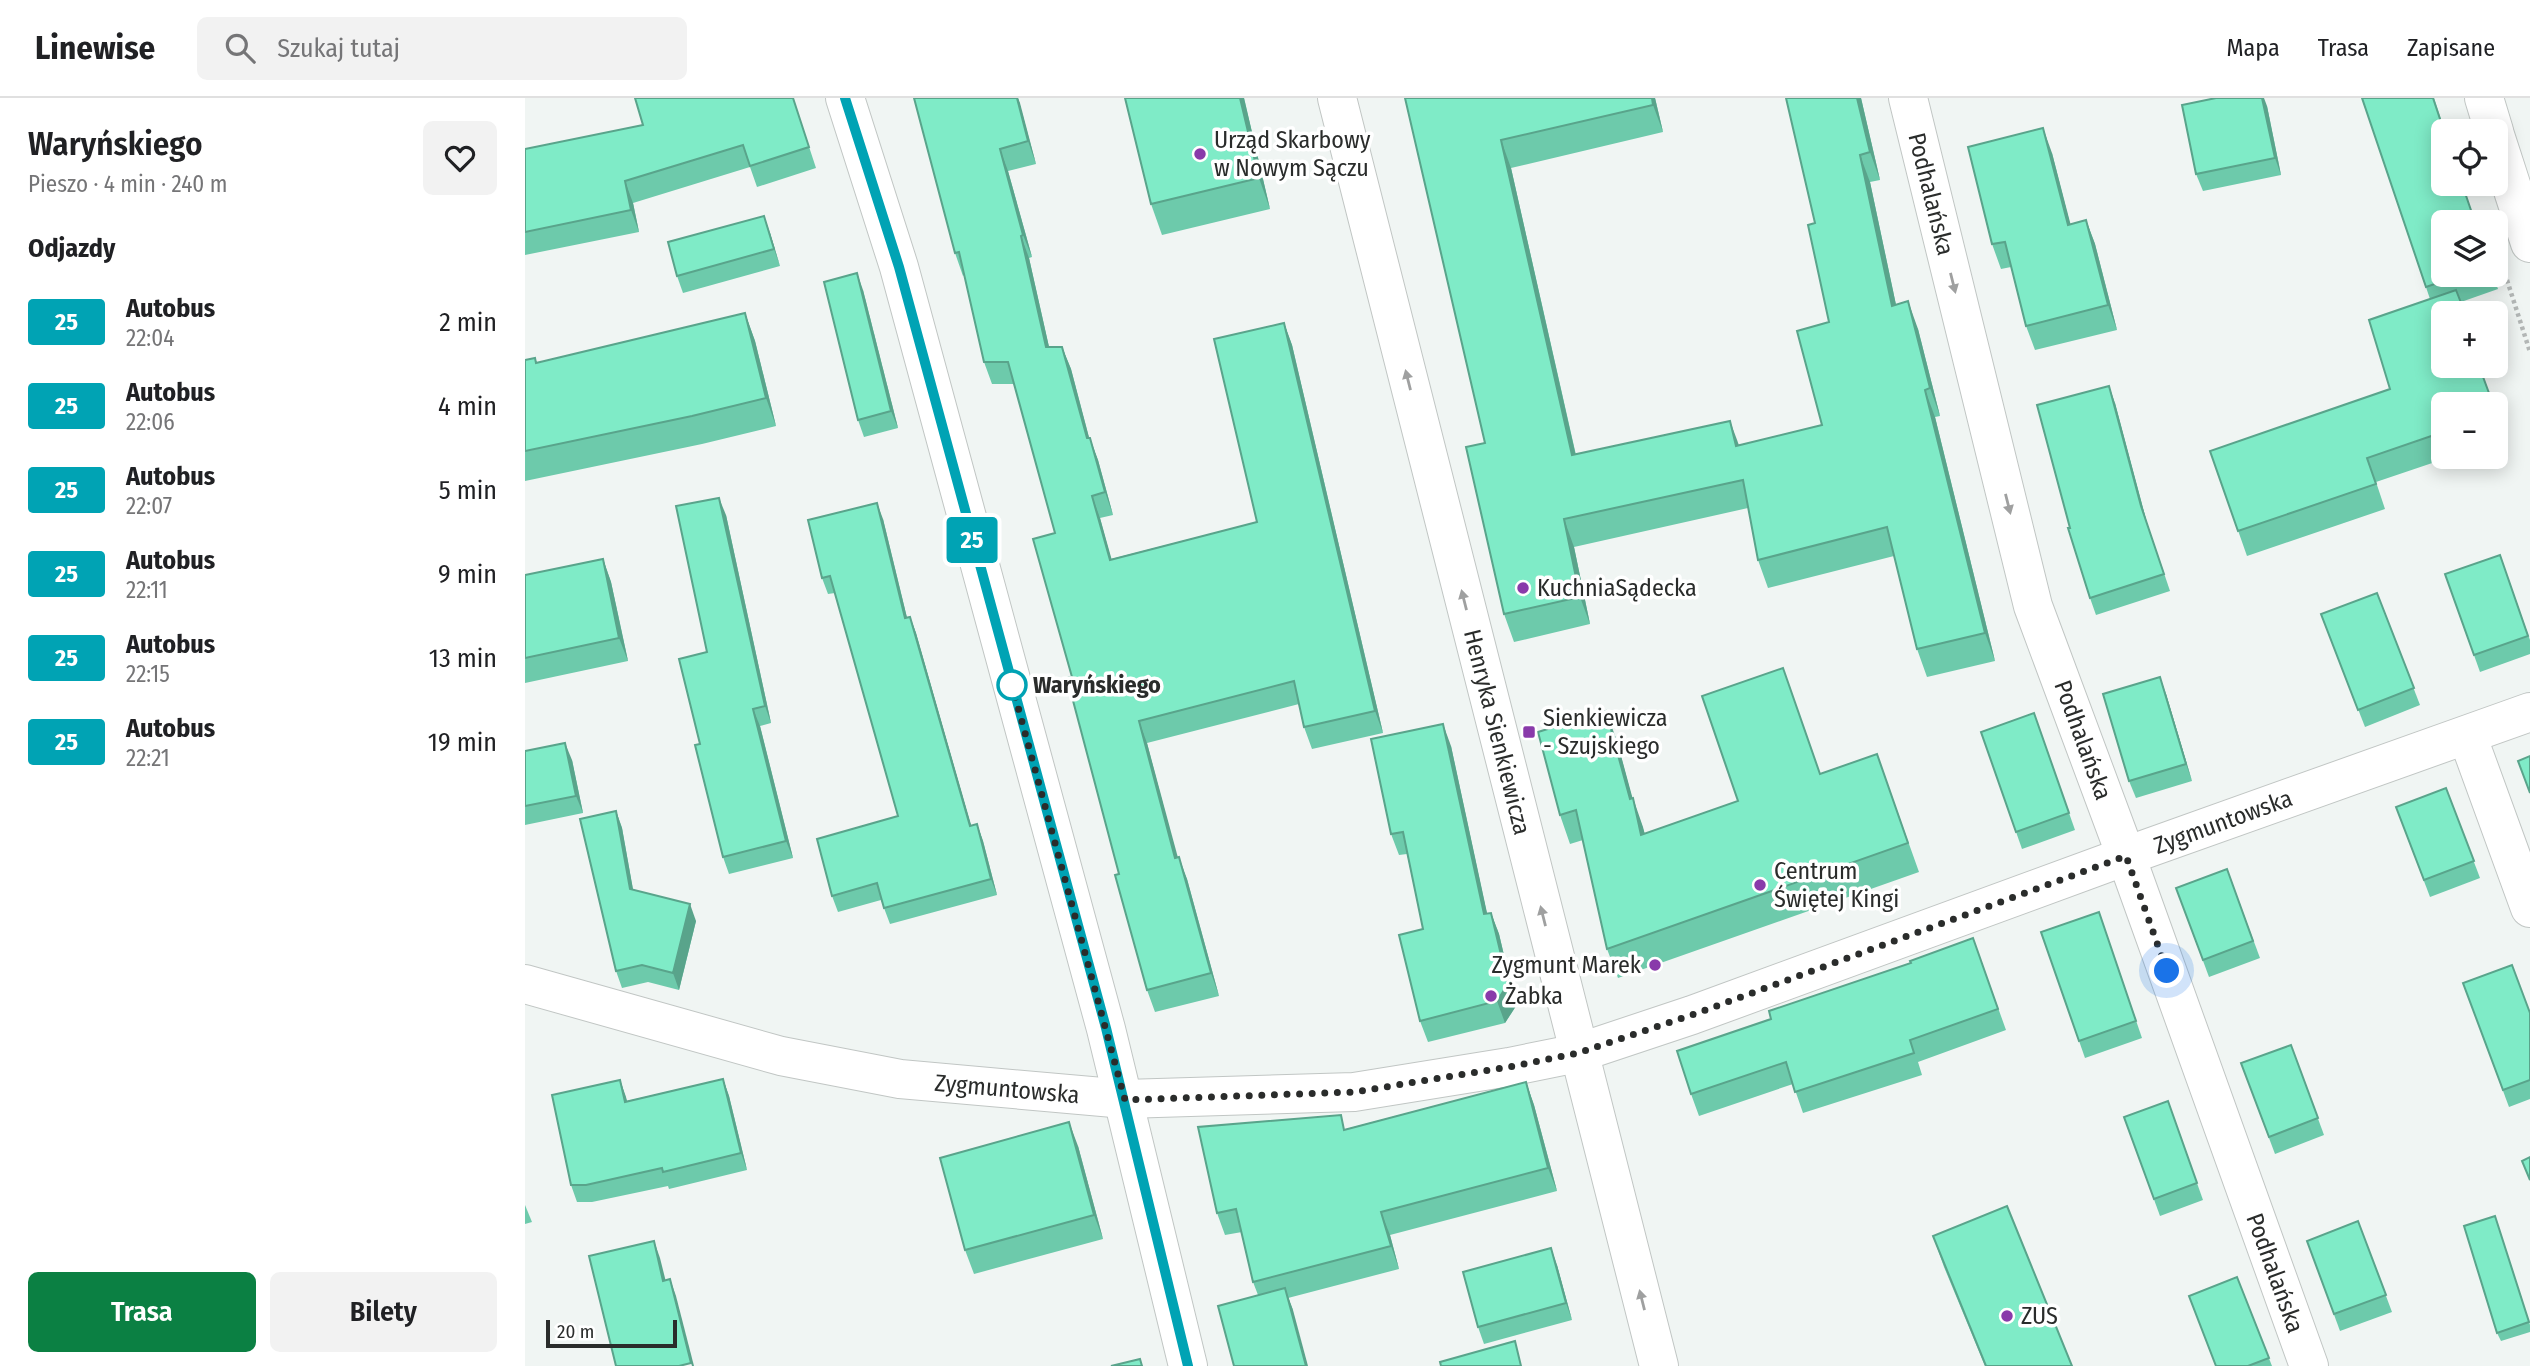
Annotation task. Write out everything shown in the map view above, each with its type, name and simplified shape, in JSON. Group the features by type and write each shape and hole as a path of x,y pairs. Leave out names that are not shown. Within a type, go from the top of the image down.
{"street":[{"path":"845,98 899,267 1125,1100 1188,1366"},
{"name":"Henryka Sienkiewicza","path":"1338,98 1659,1366"},
{"name":"Podhalańska","path":"1908,98 2033,606 2309,1366"},
{"path":"2484,98 2491,119"},
{"path":"2508,174 2530,243"},
{"name":"Zygmuntowska","path":"525,984 781,1056 900,1079 1125,1100 1354,1092 1578,1053 1692,1015 2530,712"},
{"path":"2467,735 2530,908"}],"path":[{"path":"2508,282 2530,352"}],"building":[{"path":"635,98 793,98 809,147 750,166 743,145 625,181 631,210 525,232 525,149 643,125"},
{"path":"914,98 1017,98 1028,141 1000,149 1023,235 1021,236 1046,347 1062,347 1105,492 1092,496 1110,560 1257,522 1214,339 1284,323 1375,711 1304,727 1294,681 1139,721 1175,858 1179,857 1211,973 1147,990 1115,875 1119,874 1067,678 1072,677 1033,539 1055,533 1008,362 984,362 959,252 955,253"},
{"name":"Urząd Skarbowy w Nowym Sączu","path":"1125,98 1240,98 1259,178 1151,204"},
{"path":"1405,98 1652,98 1653,105 1501,140 1572,455 1730,421 1736,446 1822,425 1797,331 1829,322 1808,225 1815,223 1786,98 1857,98 1870,152 1860,155 1892,306 1908,301 1930,388 1925,390 1985,633 1917,649 1887,527 1758,560 1743,480 1564,519 1580,597 1504,614 1466,447 1485,443"},
{"path":"2216,98 2262,98 2275,158 2196,174 2182,105"},
{"path":"2362,98 2433,98 2440,119 2431,119 2431,196 2466,196 2471,210 2431,210 2431,285 2426,287"},
{"path":"2043,128 2068,225 2086,220 2108,305 2026,326 2005,242 1992,244 1968,147"},
{"path":"764,216 774,249 677,276 668,242"},
{"path":"857,273 891,411 858,420 824,282"},
{"path":"2456,290 2460,301 2431,301 2431,378 2483,378 2489,392 2431,392 2431,436 2367,458 2376,484 2238,531 2210,451 2390,389 2369,320"},
{"path":"745,313 766,398 525,451 525,360 535,358 536,363"},
{"path":"2109,386 2141,506 2164,574 2090,598 2068,528 2037,405"},
{"path":"719,498 765,706 753,709 786,841 723,857 695,745 700,744 679,659 707,652 676,506"},
{"path":"877,503 905,618 910,617 970,826 977,824 991,879 884,908 877,883 832,896 817,839 898,816 830,576 822,578 808,520"},
{"path":"2500,555 2528,636 2474,655 2445,574"},
{"path":"603,559 619,638 525,658 525,575"},
{"path":"2377,593 2414,688 2358,710 2321,614"},
{"path":"1783,668 1820,774 1877,754 1908,843 1607,949 1576,810 1560,815 1538,732 1606,711 1630,799 1633,798 1641,835 1738,801 1702,696"},
{"path":"2160,677 2186,764 2129,781 2103,694"},
{"path":"2034,713 2069,813 2016,832 1981,732"},
{"path":"1443,724 1484,914 1491,913 1508,984 1497,1001 1420,1021 1399,935 1423,929 1403,832 1391,834 1371,739"},
{"path":"565,743 576,796 525,806 525,751"},
{"path":"2530,756 2530,793 2518,761"},
{"path":"2446,788 2474,861 2424,880 2396,807"},
{"path":"616,811 630,889 690,904 673,973 642,965 616,971 580,819"},
{"path":"2227,869 2253,941 2203,960 2176,888"},
{"path":"2099,912 2136,1021 2079,1041 2041,932"},
{"path":"1973,938 1998,1009 1910,1040 1914,1053 1795,1092 1786,1062 1691,1094 1677,1051 1771,1019 1769,1011 1911,963 1910,961"},
{"path":"2512,965 2530,1013 2530,1080 2503,1090 2463,983"},
{"path":"2291,1045 2318,1118 2269,1137 2241,1063"},
{"path":"723,1079 741,1153 663,1172 662,1168 586,1185 571,1185 552,1095 620,1080 625,1102"},
{"path":"1526,1082 1548,1168 1381,1212 1391,1246 1253,1282 1236,1209 1217,1213 1198,1127 1341,1115 1344,1130"},
{"path":"2168,1101 2197,1183 2154,1199 2124,1117"},
{"path":"1069,1122 1094,1215 965,1250 940,1158"},
{"path":"2530,1157 2530,1180 2522,1161"},
{"name":"ZUS","path":"2007,1206 2072,1366 1986,1366 1933,1236"},
{"path":"2495,1216 2529,1322 2497,1333 2464,1226"},
{"path":"2358,1221 2386,1295 2334,1314 2307,1241"},
{"path":"654,1241 663,1281 670,1279 691,1363 679,1366 616,1366 589,1256"},
{"path":"1551,1248 1566,1303 1478,1327 1463,1272"},
{"path":"2237,1277 2269,1358 2248,1366 2216,1366 2189,1296"},
{"path":"1285,1288 1306,1366 1234,1366 1218,1306"},
{"path":"1515,1341 1521,1366 1441,1366 1440,1362"},
{"path":"1140,1359 1142,1366 1111,1366"}],"bus line":[{"name":"25","path":"845,98 899,267 1106,1028 1188,1366"}],"place":[{"name":"Urząd Skarbowy w Nowym Sączu","path":"1200,154"},
{"name":"KuchniaSądecka","path":"1523,588"},
{"name":"Waryńskiego","path":"1012,685"},
{"name":"Sienkiewicza - Szujskiego","path":"1529,732"},
{"name":"Centrum Świętej Kingi","path":"1760,885"},
{"name":"Zygmunt Marek","path":"1655,965"},
{"name":"Żabka","path":"1491,996"},
{"name":"ZUS","path":"2007,1316"}],"route":[{"path":"1012,685 1125,1100 1354,1092 1578,1053 1692,1015 2126,856 2167,971"}]}
